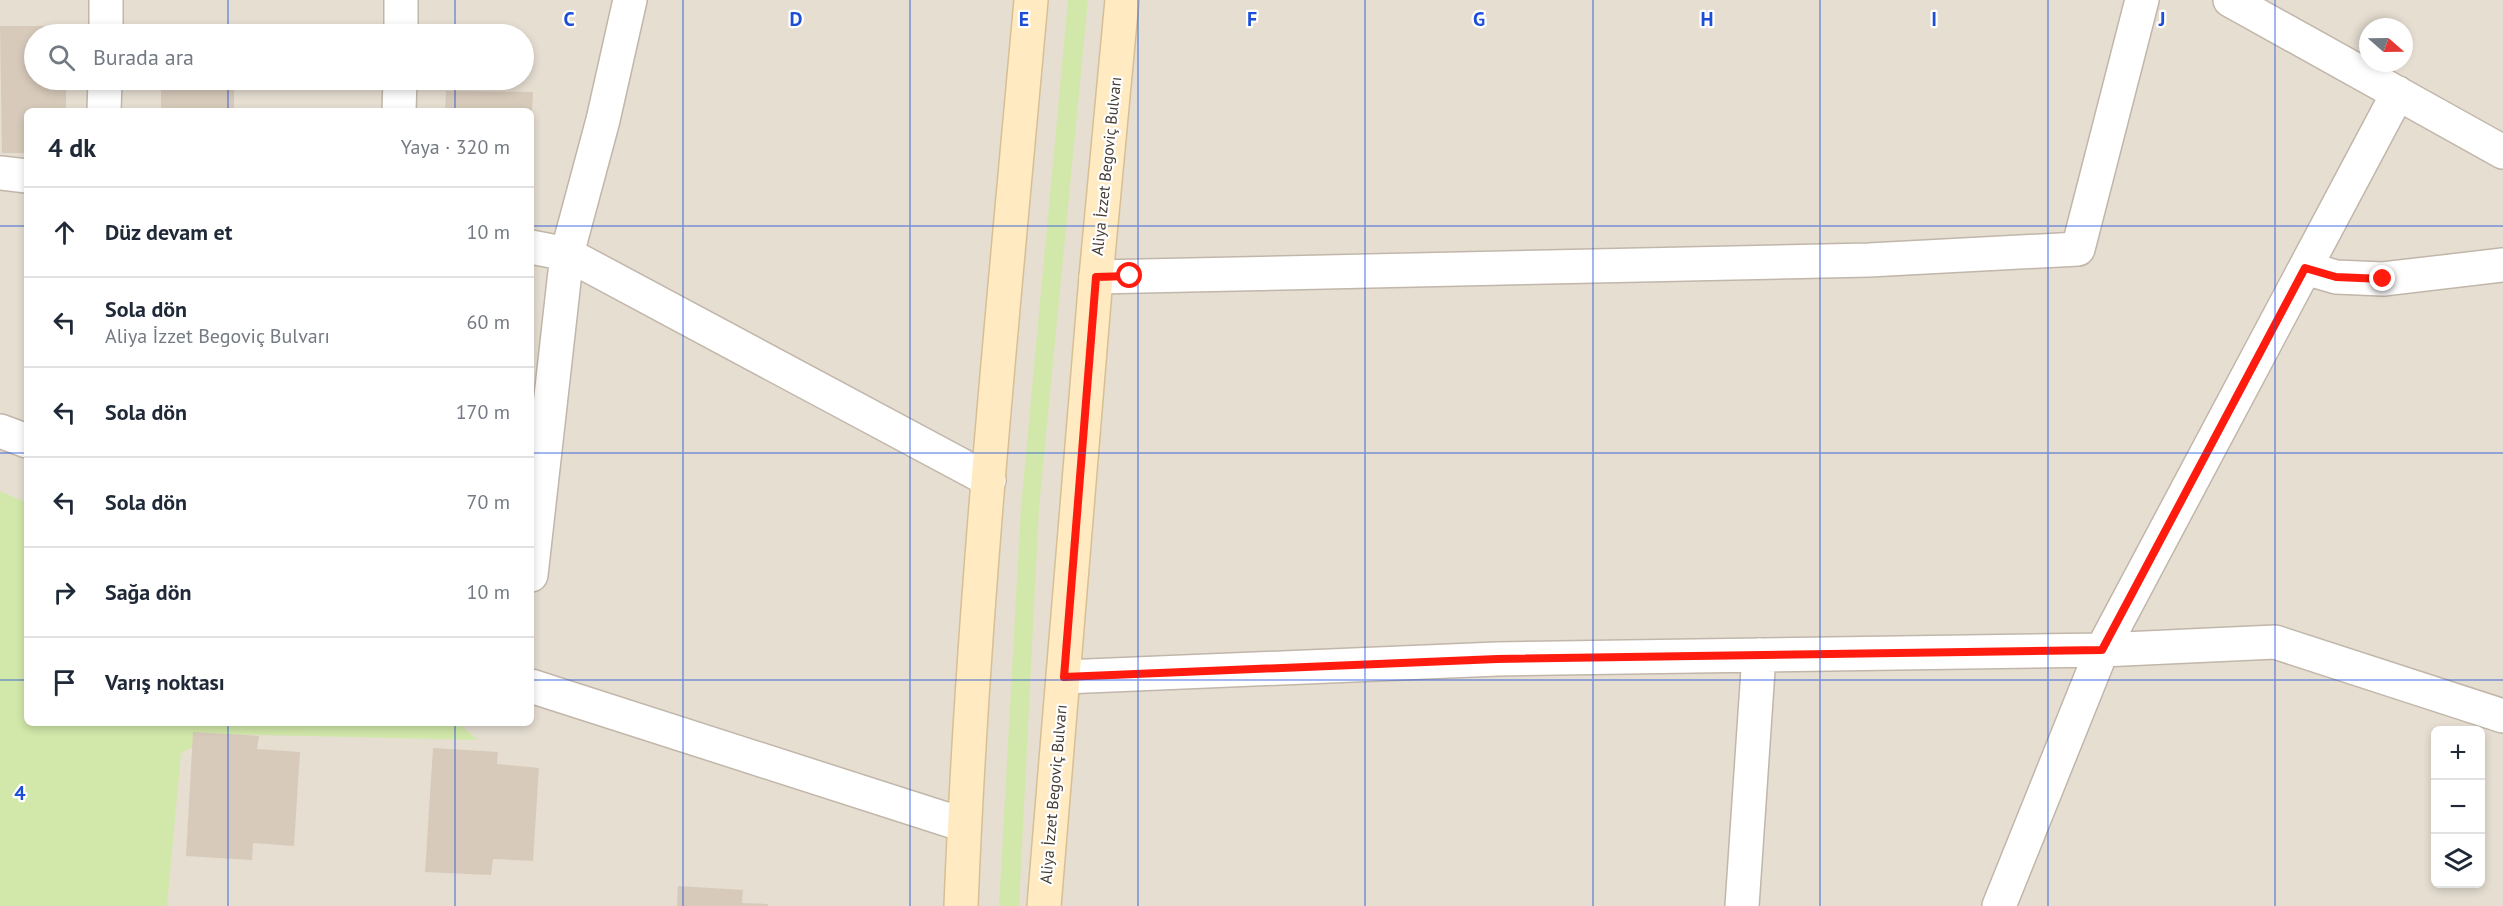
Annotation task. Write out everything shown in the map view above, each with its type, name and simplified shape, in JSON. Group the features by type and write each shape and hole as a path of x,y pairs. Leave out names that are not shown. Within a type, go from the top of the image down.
{"main road":[{"path":"961,906 964,825 989,480 1031,0"},
{"name":"Aliya İzzet Begoviç Bulvarı","path":"1044,906 1096,277 1122,0"}],"street":[{"path":"106,0 106,24"},
{"path":"401,0 401,24"},
{"path":"534,548 567,254 603,120 630,0"},
{"path":"1096,277 1869,260 2078,249 2142,0"},
{"path":"2230,0 2503,152"},
{"path":"105,90 105,108"},
{"path":"399,108 400,90"},
{"path":"1998,906 2102,650 2398,93"},
{"path":"0,173 24,176"},
{"path":"534,248 567,254 989,480"},
{"path":"2305,268 2336,277 2383,279 2503,265"},
{"path":"0,430 24,440"},
{"path":"1064,677 1497,659 2102,650 2275,642 2503,716"},
{"path":"1742,906 1759,655"},
{"path":"534,687 964,825"}],"shaded area":[{"path":"0,0 2503,0 2503,906 0,906"}],"green space":[{"path":"1068,0 1088,0 1039,508 1019,906 999,906 1021,507"},
{"path":"0,491 24,502 24,726 462,726 478,740 219,734 181,753 167,906 0,906"}],"building":[{"path":"0,26 24,26 24,90 66,90 66,108 24,108 24,153 2,153"},
{"path":"161,90 234,90 234,108 161,108"},
{"path":"446,91 533,92 532,108 445,108"},
{"path":"193,732 259,736 257,749 300,752 294,846 253,843 252,860 186,856"},
{"path":"433,748 498,752 497,764 539,768 533,861 493,859 491,875 425,872"},
{"path":"678,886 743,890 742,903 768,904 768,906 677,906"}],"route":[{"path":"1130,276 1096,277 1064,677 1497,659 2102,650 2305,268 2336,277 2383,279"}]}
